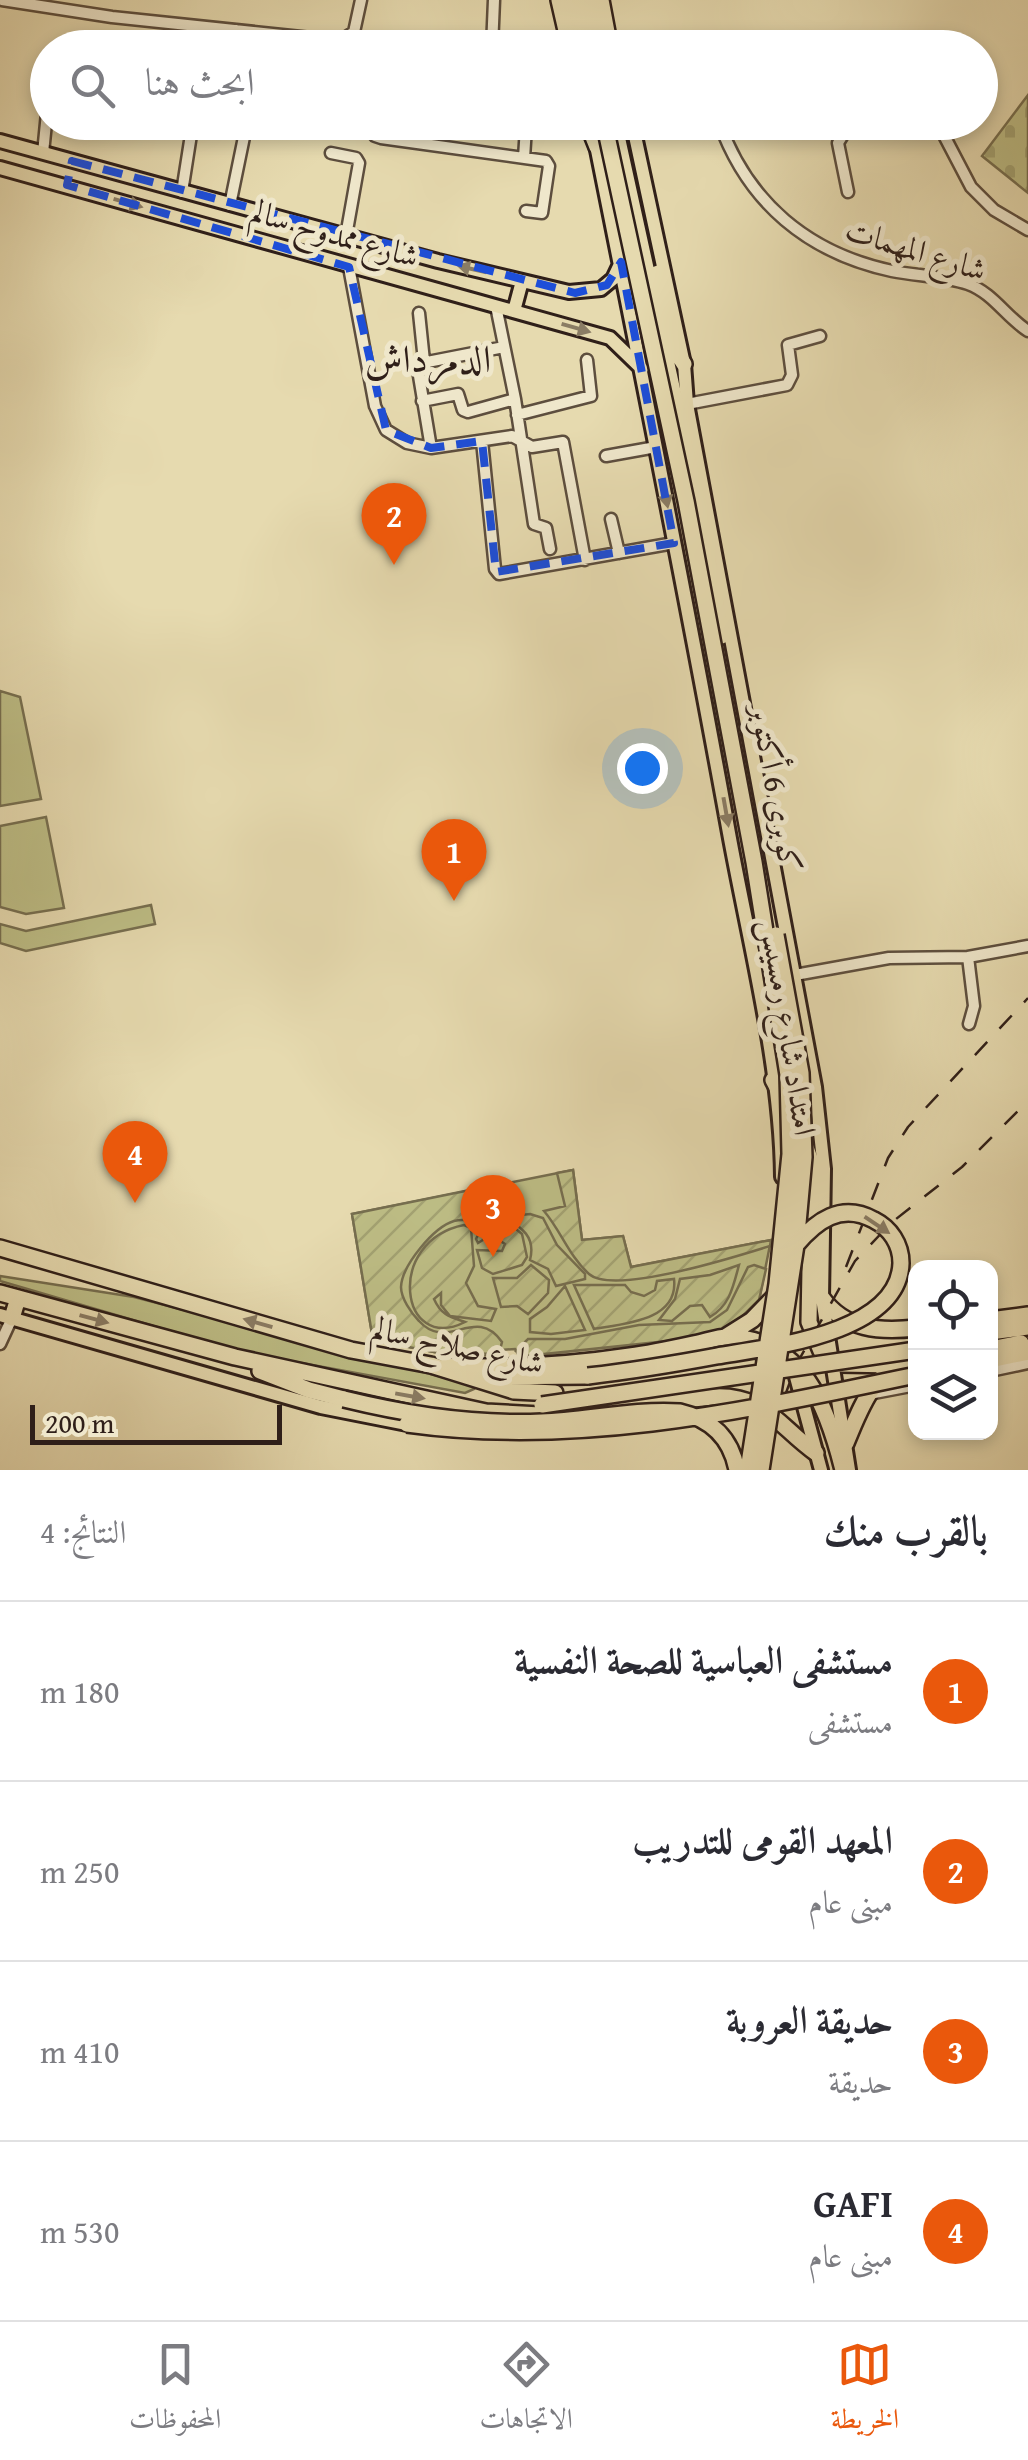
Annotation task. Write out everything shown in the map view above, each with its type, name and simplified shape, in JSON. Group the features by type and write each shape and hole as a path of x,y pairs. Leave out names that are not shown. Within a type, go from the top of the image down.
{"highway":[{"path":"559,0 568,30"},
{"path":"576,0 583,30"},
{"path":"588,0 594,30"},
{"path":"600,0 608,30"},
{"path":"595,140 597,147"},
{"name":"كوبرى 6 أكتوبر","path":"608,140 686,502 754,862 788,1075 790,1154 777,1284 748,1470"},
{"name":"كوبرى 6 أكتوبر","path":"618,140 697,500 801,1072 804,1156 796,1245 761,1470"},
{"path":"628,140 673,347 684,364"},
{"path":"773,1080 798,1125 812,1164 809,1322 816,1344 832,1360 846,1366 908,1363"},
{"path":"454,1374 588,1376 828,1334 880,1306 899,1276 901,1257 893,1237 876,1221 860,1214 841,1212 822,1219 796,1245"},
{"name":"شارع صلاح سالم","path":"0,1248 352,1350 431,1365 514,1391 555,1393 908,1347"},
{"path":"718,1339 752,1320 787,1282"},
{"name":"شارع صلاح سالم","path":"0,1293 235,1357 474,1409 542,1405 908,1347"},
{"path":"6,1316 18,1298"},
{"path":"822,1298 828,1307 855,1324 884,1332 908,1329"},
{"path":"998,1319 1028,1315"},
{"path":"998,1334 1028,1330"},
{"path":"884,1332 878,1347 881,1356 897,1366"},
{"path":"712,1397 720,1374 718,1339"},
{"path":"431,1365 560,1363 646,1354 718,1339 753,1341 791,1360 812,1383 846,1470"},
{"path":"998,1347 1028,1342"},
{"path":"998,1358 1028,1352"},
{"path":"235,1357 309,1390 414,1413 500,1422 680,1412 718,1430 732,1451 736,1470"},
{"path":"846,1443 868,1394 897,1366"},
{"path":"408,1424 476,1432 531,1433 681,1421 908,1377"},
{"path":"474,1409 540,1415 712,1397 740,1398 757,1404 816,1453"}],"main road":[{"path":"568,0 571,30"},
{"path":"608,0 611,30"},
{"name":"امتداد شارع رمسيس","path":"636,140 684,364 687,404 823,1136 822,1298 846,1443 846,1470"},
{"name":"شارع ممدوح سالم","path":"0,141 346,236 575,293 594,292 613,280 621,262"},
{"name":"امتداد شارع رمسيس","path":"597,147 643,370 773,1080 782,1148 791,1360 821,1470"},
{"path":"67,185 72,160"},
{"name":"شارع ممدوح سالم","path":"0,168 610,338 643,370"},
{"path":"514,311 522,281"},
{"path":"708,718 722,730 740,727 746,721"},
{"path":"746,922 751,907 763,900 774,905 784,918"},
{"path":"6,1316 338,1411 408,1424"},
{"path":"203,1374 225,1374 309,1390"}],"street":[{"path":"2,0 236,30"},
{"path":"353,30 361,0"},
{"path":"493,30 494,0"},
{"path":"43,153 44,140"},
{"path":"182,192 190,140"},
{"path":"230,205 243,140"},
{"path":"395,140 546,160 549,166 542,213 526,211"},
{"path":"524,158 525,140"},
{"name":"شارع المهمات","path":"726,140 738,170 772,210 814,241 872,266 966,284 987,294 1028,330"},
{"path":"840,140 848,192"},
{"path":"946,140 970,187 994,210 1028,230"},
{"path":"331,153 352,157 360,163 346,236"},
{"path":"349,267 380,420 386,430 431,448 512,436 532,447 564,443 585,560"},
{"path":"496,306 534,524 546,528 550,549"},
{"path":"419,313 424,361"},
{"path":"687,404 786,385 792,376 788,345 820,336"},
{"path":"431,448 417,364 504,348"},
{"path":"517,414 591,396 587,360"},
{"path":"422,401 458,394 463,410 468,412 515,399"},
{"path":"482,441 496,572 502,575 674,543"},
{"path":"606,456 656,447"},
{"path":"611,519 619,554"},
{"path":"795,975 889,958 968,956 1028,946"},
{"path":"968,956 974,1006 969,1024"},
{"path":"2,1338 6,1316"},
{"path":"998,1370 1028,1364"},
{"path":"868,1394 908,1386"}],"highlighted area":[{"path":"72,161 575,293 607,285 621,262 674,543 496,572 482,441 431,448 386,430 349,267 67,185"}],"green space":[{"path":"1028,95 1028,193 982,156 998,140"},
{"path":"0,691 20,697 41,799 0,806"},
{"path":"46,817 64,908 26,914 0,907 0,826"},
{"path":"151,905 155,924 26,951 0,943 0,924 26,931"},
{"path":"573,1170 582,1240 623,1236 631,1267 771,1240 759,1300 734,1326 696,1338 525,1356 519,1356 515,1349 501,1350 496,1356 439,1353 373,1340 352,1214"},
{"path":"573,1170 582,1240 623,1236 631,1267 771,1240 770,1246 677,1272 603,1280 582,1267 544,1211 565,1206 557,1173"},
{"path":"480,1188 493,1220 454,1221 437,1231 407,1268 401,1291 413,1314 430,1330 451,1332 482,1327 502,1342 499,1354 439,1353 373,1340 352,1214"},
{"path":"530,1214 543,1218 557,1245 585,1274 585,1279 556,1286 548,1269 530,1260 531,1245 526,1234 503,1217"},
{"path":"464,1225 471,1228 474,1266 466,1283 478,1306 496,1309 491,1321 450,1316 441,1305 441,1293 434,1299 440,1309 450,1317 465,1322 443,1328 426,1323 415,1310 410,1292 412,1271 421,1252 438,1235"},
{"path":"511,1225 522,1234 527,1257 522,1265 493,1274 482,1268 477,1250 502,1251 505,1244 491,1235 478,1243 476,1239 481,1229"},
{"path":"531,1265 549,1280 548,1293 528,1314 517,1306 501,1307 493,1278 517,1278"},
{"path":"739,1265 726,1301 710,1317 702,1305 690,1306 672,1321 659,1320 675,1299 680,1279 710,1275"},
{"path":"748,1267 766,1269 759,1300 728,1330 696,1338 525,1356 516,1351 528,1339 565,1339 639,1325 710,1322 727,1310"},
{"path":"0,1276 134,1297 473,1385 474,1389 465,1393 242,1352 0,1281"},
{"path":"674,1279 668,1304 659,1312 633,1322 594,1329 574,1285 625,1285 631,1292 644,1296 655,1290 657,1281"},
{"path":"565,1286 585,1330 530,1332 530,1319"}],"railway":[{"path":"846,1267 888,1158 908,1127 1028,998"},
{"path":"766,1470 777,1418 796,1365 855,1261 891,1223 962,1167 1028,1101"}],"place":[{"name":"المعهد القومى للتدريب","path":"394,565"},
{"name":"مستشفى العباسية للصحة النفسية","path":"454,901"},
{"name":"GAFI","path":"135,1203"},
{"name":"حديقة العروبة","path":"493,1257"}],"district":[{"name":"الدمرداش","path":"428,358"}]}
